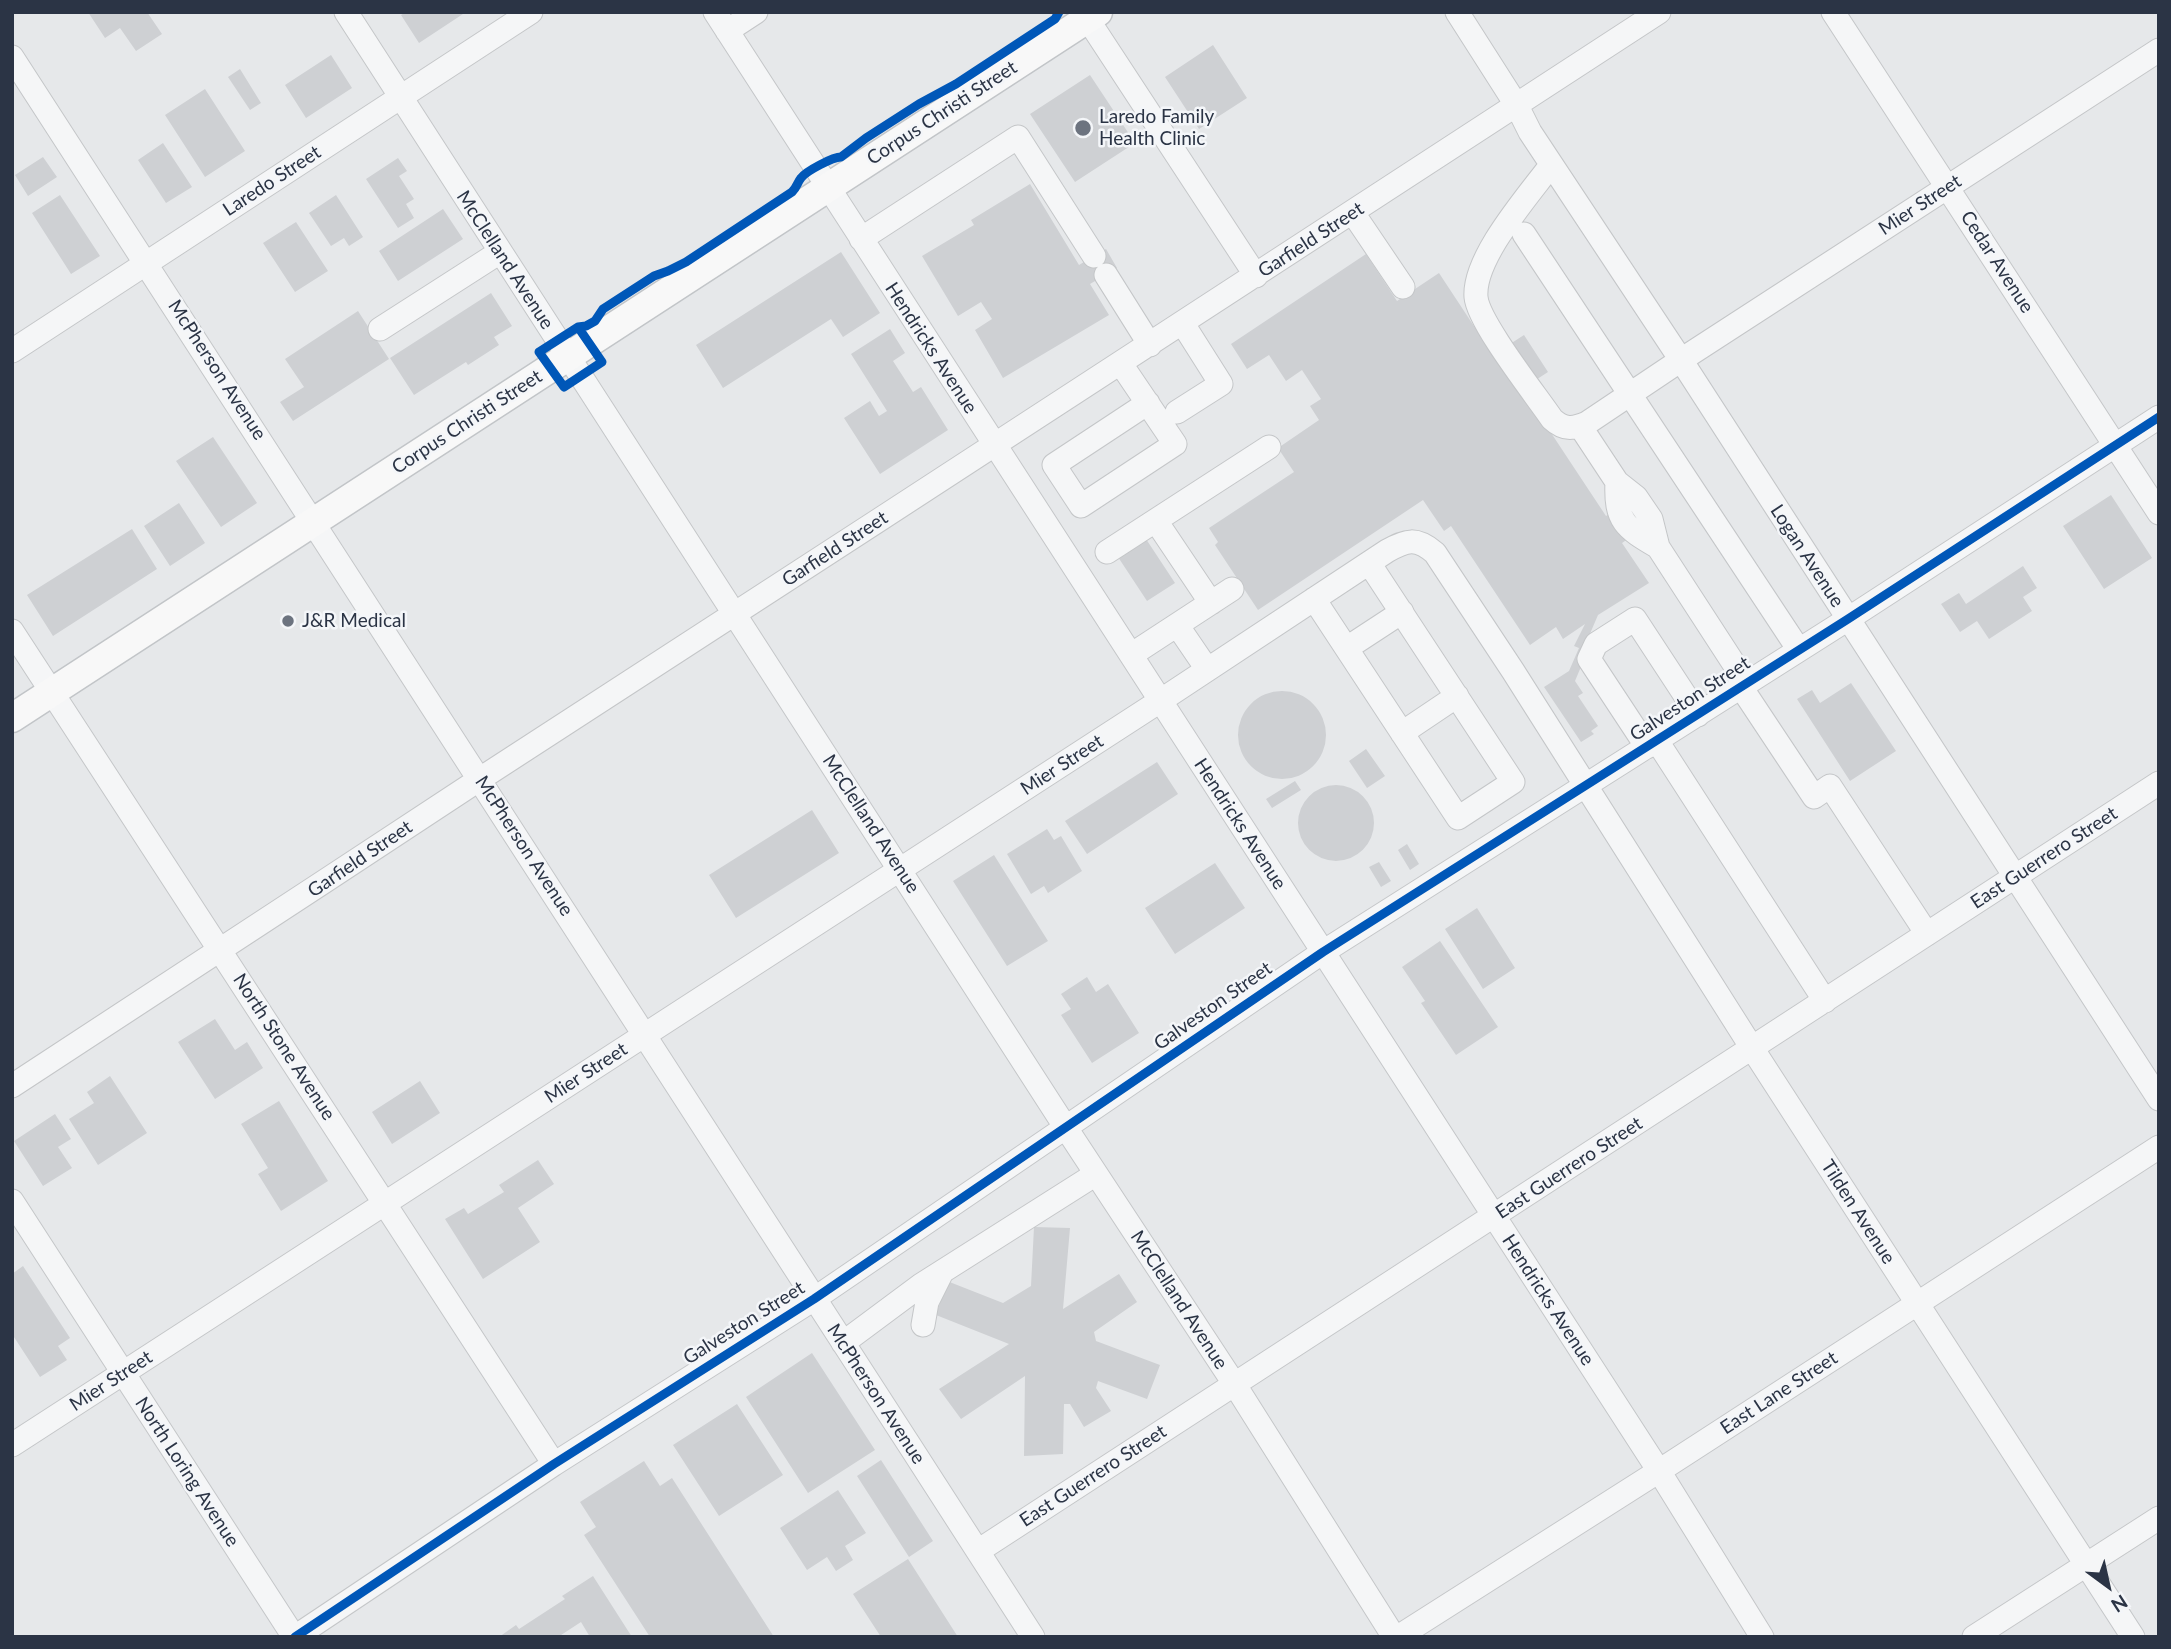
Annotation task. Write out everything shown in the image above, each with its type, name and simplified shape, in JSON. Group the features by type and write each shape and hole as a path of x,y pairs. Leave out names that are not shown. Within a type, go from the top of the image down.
{"main road":[{"name":"Corpus Christi Street","path":"12,718 828,188 1089,14"}],"street":[{"name":"McClelland Avenue","path":"345,12 1396,1637"},
{"name":"Laredo Street","path":"12,351 531,12"},
{"path":"721,22 756,12"},
{"name":"Logan Avenue","path":"1457,12 1551,165 1681,360 2159,1100"},
{"name":"Garfield Street","path":"12,1086 1659,12"},
{"name":"Cedar Avenue","path":"1833,12 2159,513"},
{"path":"1089,14 1256,276"},
{"name":"Hendricks Avenue","path":"721,22 1659,1471 1762,1637"},
{"name":"Mier Street","path":"1580,426 2159,51"},
{"name":"McPherson Avenue","path":"12,57 647,1034 814,1299 1034,1637"},
{"path":"861,239 1018,137 1150,345"},
{"path":"1551,165 1491,247 1481,266 1476,282 1476,299 1480,312 1552,419 1567,428 1580,426 1617,482 1616,502 1627,526 1638,536 1658,547 1814,797 1830,786 1927,934"},
{"path":"1353,213 1402,287"},
{"path":"1524,234 1799,650"},
{"path":"380,329 500,252"},
{"path":"1177,412 1221,384 1183,324"},
{"path":"1121,364 1148,403 1175,444 1081,506 1054,465 1148,403"},
{"name":"Galveston Street","path":"295,1637 554,1464 814,1299 1323,951 1848,620 2159,417"},
{"path":"1108,552 1269,447"},
{"path":"1156,521 1211,603"},
{"name":"Tilden Avenue","path":"1369,563 1402,543 1414,541 1435,553 2133,1637"},
{"path":"1314,599 1458,818 1513,782 1369,563"},
{"name":"Mier Street","path":"12,1445 1369,563"},
{"path":"1131,655 1232,589"},
{"path":"1347,648 1402,612"},
{"path":"1698,715 1635,619 1596,644 1589,659 1652,744 1825,1001"},
{"path":"1177,625 1207,669"},
{"name":"North Stone Avenue","path":"12,631 554,1464"},
{"path":"1402,733 1457,696"},
{"name":"East Guerrero Street","path":"978,1551 2159,783"},
{"name":"East Lane Street","path":"1396,1637 1659,1471 2159,1147"},
{"path":"843,1343 921,1285 1096,1174"},
{"name":"North Loring Avenue","path":"12,1201 295,1637"},
{"path":"923,1325 927,1302 942,1272"},
{"path":"1974,1637 2159,1518"}],"building":[{"path":"88,12 147,12 162,34 136,51 120,28 105,38"},
{"path":"406,12 466,12 419,43 401,15"},
{"path":"1213,45 1247,98 1199,129 1165,77"},
{"path":"331,55 352,88 306,118 285,85"},
{"path":"240,69 261,103 250,110 228,77"},
{"name":"Laredo Family Health Clinic","path":"1090,75 1135,143 1075,182 1030,114"},
{"path":"205,89 245,151 205,177 165,115"},
{"path":"163,143 192,187 166,203 138,160"},
{"path":"43,157 57,177 28,196 15,175"},
{"path":"398,158 407,171 399,176 414,199 406,204 414,218 398,228 366,179"},
{"path":"1030,184 1079,265 1106,249 1117,268 1090,284 1109,315 1003,378 975,330 992,319 981,302 958,316 922,256 974,225 971,220"},
{"path":"60,195 100,256 71,274 32,213"},
{"path":"336,195 363,237 349,246 344,238 331,246 309,213"},
{"path":"443,209 463,239 398,281 379,251"},
{"path":"296,222 328,271 295,292 263,243"},
{"path":"841,252 880,313 843,337 831,319 723,388 696,345"},
{"path":"1366,254 1397,301 1439,273 1493,355 1524,335 1548,372 1522,389 1606,516 1627,503 1644,528 1622,543 1649,583 1598,615 1589,636 1593,638 1575,681 1583,693 1578,696 1598,726 1591,731 1594,734 1581,742 1544,687 1569,671 1579,648 1574,646 1585,624 1563,639 1556,627 1530,645 1451,526 1444,531 1423,500 1258,610 1215,545 1218,542 1209,528 1294,472 1278,448 1319,420 1310,406 1321,399 1302,370 1286,381 1269,355 1247,369 1231,344"},
{"path":"491,293 512,326 494,337 499,345 414,395 390,358"},
{"path":"358,311 389,359 293,421 280,402 304,387 285,359"},
{"path":"890,329 905,353 893,361 913,392 921,387 948,430 880,474 844,418 870,401 879,416 887,411 851,354"},
{"path":"213,437 257,503 221,527 176,461"},
{"path":"2111,495 2152,558 2104,589 2063,526"},
{"path":"179,503 205,543 170,566 144,526"},
{"path":"132,529 157,569 53,636 27,595"},
{"path":"1146,539 1175,583 1147,601 1118,557"},
{"path":"2023,566 2037,588 2023,597 2032,611 1989,639 1977,621 1960,632 1941,604 1959,593 1966,604"},
{"path":"1851,683 1896,751 1850,781 1797,699 1812,690 1820,703"},
{"path":"1282,691 1299,694 1313,704 1323,718 1326,735 1323,752 1313,766 1299,776 1282,779 1265,776 1251,766 1241,752 1238,735 1241,718 1251,704 1265,694"},
{"path":"1366,749 1385,776 1367,788 1349,761"},
{"path":"1157,762 1178,794 1087,854 1065,821"},
{"path":"1295,781 1301,790 1272,808 1266,799"},
{"path":"1329,785 1343,785 1357,791 1368,802 1374,823 1371,838 1363,850 1343,861 1329,861 1315,855 1304,844 1298,830 1298,816 1304,802 1315,791"},
{"path":"812,810 839,853 736,918 709,875"},
{"path":"1047,829 1054,840 1061,836 1082,871 1048,893 1044,886 1031,894 1007,854"},
{"path":"1407,844 1419,864 1410,870 1398,850"},
{"path":"994,855 1048,941 1007,966 953,881"},
{"path":"1379,862 1391,881 1381,887 1369,867"},
{"path":"1215,863 1245,908 1175,954 1145,908"},
{"path":"1477,908 1515,968 1483,989 1445,929"},
{"path":"1440,941 1498,1027 1456,1055 1421,1003 1425,1001 1402,967"},
{"path":"1087,977 1096,992 1108,984 1139,1033 1092,1063 1061,1015 1071,1009 1061,994"},
{"path":"215,1019 235,1050 247,1042 263,1068 215,1099 178,1042"},
{"path":"110,1076 147,1133 98,1165 69,1119 94,1103 87,1092"},
{"path":"420,1081 440,1113 392,1144 372,1112"},
{"path":"279,1101 328,1181 281,1211 258,1174 268,1168 241,1124"},
{"path":"55,1114 71,1139 58,1147 72,1168 43,1186 14,1141"},
{"path":"538,1160 554,1184 518,1208 540,1242 483,1279 445,1219 464,1208 468,1214 504,1192 499,1185"},
{"path":"1034,1227 1070,1228 1063,1309 1119,1274 1137,1302 1094,1332 1096,1341 1160,1365 1147,1399 1098,1381 1096,1388 1111,1411 1084,1427 1070,1404 1064,1404 1063,1454 1024,1456 1025,1376 961,1419 939,1389 1009,1344 936,1315 947,1281 1003,1303 1031,1286"},
{"path":"23,1266 70,1338 58,1346 67,1360 40,1377 12,1334 12,1274"},
{"path":"812,1353 875,1450 808,1493 746,1397"},
{"path":"737,1404 783,1475 719,1516 673,1445"},
{"path":"881,1460 933,1541 909,1557 857,1476"},
{"path":"644,1461 660,1486 672,1478 774,1637 650,1637 584,1535 596,1527 580,1502"},
{"path":"838,1490 866,1533 845,1546 853,1560 836,1571 827,1557 807,1570 780,1528"},
{"path":"908,1559 958,1637 881,1637 853,1594"},
{"path":"593,1576 632,1637 590,1637 581,1622 558,1637 499,1637 516,1625 519,1629 565,1599 562,1596"}],"cycle path":[{"path":"578,327 602,362 564,387 539,352 578,327 595,321 603,309 654,276 686,262 792,192 808,172 841,157 919,104 956,84 1055,19 1059,12"},
{"path":"295,1637 554,1464 814,1299 1323,952 1848,619 2159,417"}],"place":[{"name":"Laredo Family Health Clinic","path":"1083,128"},
{"name":"J&R Medical","path":"288,621"}]}
